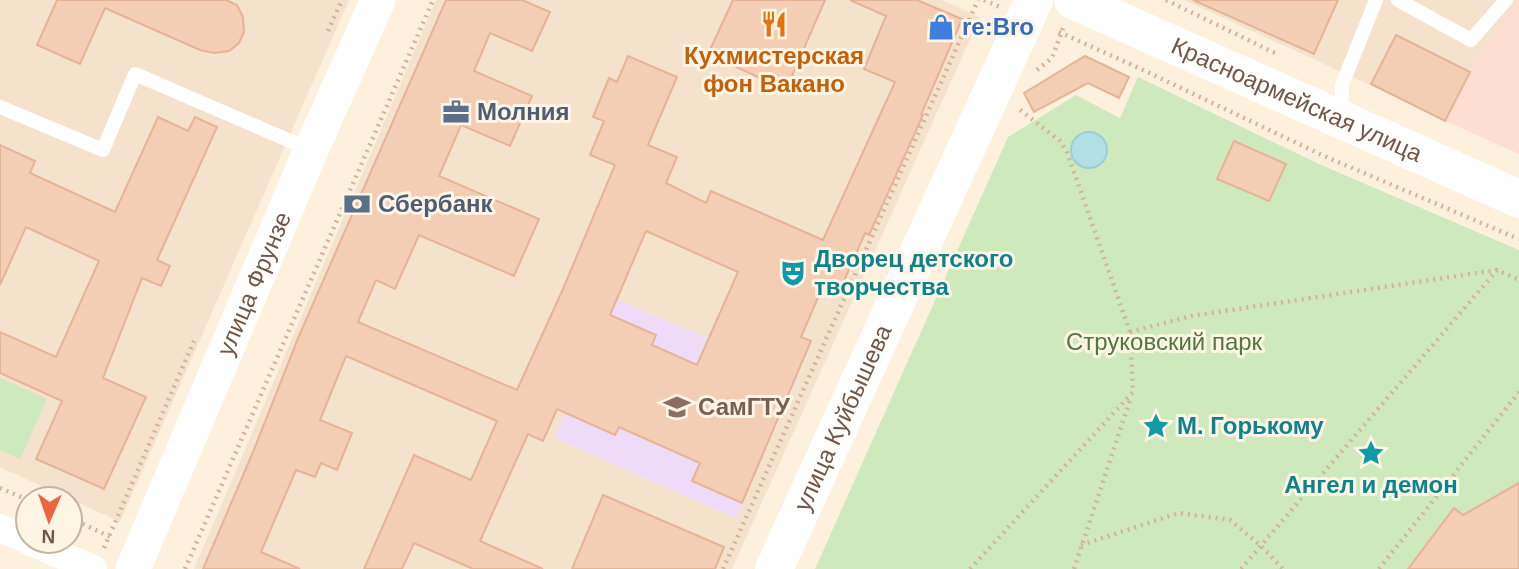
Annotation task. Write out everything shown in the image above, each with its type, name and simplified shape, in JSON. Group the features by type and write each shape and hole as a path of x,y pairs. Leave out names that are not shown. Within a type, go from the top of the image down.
{"main road":[{"name":"Красноармейская улица","path":"1073,0 1519,200"},
{"name":"улица Куйбышева","path":"774,569 1030,9"}],"street":[{"name":"улица Фрунзе","path":"133,569 311,150 378,0"},
{"path":"61,555 93,569"}],"lane":[{"path":"1341,119 1342,85 1376,0"},
{"path":"1398,0 1471,40 1506,0"},
{"path":"0,107 103,150 135,74 311,150"}],"path":[{"path":"185,569 433,0"},
{"path":"723,569 978,0"},
{"path":"985,0 1030,9 1142,69 1324,156 1519,239"},
{"path":"1016,106 1060,141 1067,152 1129,332 1133,393 1074,569"},
{"path":"1129,332 1191,316 1497,270 1519,281"},
{"path":"1241,569 1497,270"},
{"path":"1379,569 1519,391"},
{"path":"970,569 1133,393"},
{"path":"1081,545 1179,513 1230,520 1283,569"}],"shaded area":[{"path":"0,0 349,0 120,522 84,506 84,485 39,485 0,467"},
{"path":"436,0 942,0 980,17 732,569 194,569"},
{"path":"1184,0 1519,0 1519,153"},
{"path":"1518,0 1519,154 1445,121 1470,69"},
{"name":"СамГТУ","path":"616,299 798,377 735,518 555,438"}],"green space":[{"name":"Струковский парк","path":"1138,77 1319,164 1519,250 1519,569 815,569 1008,137 1076,95 1120,118"},
{"path":"0,378 47,399 20,459 0,450"}],"water":[{"path":"1089,132 1102,137 1107,150 1102,163 1089,168 1076,163 1071,150 1076,137"}],"building":[{"path":"57,0 226,0 237,5 243,17 244,32 239,43 229,51 214,53 200,50 105,8 80,64 37,45"},
{"path":"446,0 522,0 550,12 532,51 490,33 474,71 532,96 510,146 461,125 439,176 539,219 514,276 419,235 395,289 376,280 358,322 517,390 615,165 590,155 604,121 593,117 609,78 617,82 628,56 677,77 648,145 677,157 666,183 706,203 711,191 823,240 895,82 864,69 886,16 850,0 917,0 962,19 923,115 869,235 865,233 841,288 825,281 801,337 811,341 742,503 692,481 700,463 619,427 615,435 557,409 543,441 528,434 480,541 543,569 473,569 414,543 402,569 364,569 414,455 471,480 497,421 346,356 320,420 352,433 337,470 321,463 315,477 296,470 261,552 300,569 203,569 299,336","holes":["646,231 738,272 697,365 652,345 656,335 610,315"]},
{"path":"733,0 825,0 786,90 708,54"},
{"path":"1193,0 1338,0 1314,54"},
{"path":"1396,35 1470,72 1445,121 1371,84"},
{"path":"1085,56 1129,77 1119,98 1088,83 1034,112 1024,93"},
{"path":"158,117 188,131 195,117 217,127 157,260 170,266 161,286 142,278 103,378 146,397 104,489 36,459 62,401 0,373 0,332 56,357 99,261 26,227 0,285 0,145 35,161 30,173 115,212"},
{"path":"1234,141 1286,164 1269,201 1217,179"},
{"path":"1519,483 1519,569 1408,569 1454,508 1463,515"},
{"path":"603,495 724,547 715,569 572,569"}],"place":[{"name":"Кухмистерская фон Вакано","path":"774,24"},
{"name":"re:Bro","path":"941,27"},
{"name":"Молния","path":"456,112"},
{"name":"Сбербанк","path":"357,204"},
{"name":"Дворец детского творчества","path":"793,273"},
{"name":"СамГТУ","path":"677,407"},
{"name":"М. Горькому","path":"1156,426"},
{"name":"Ангел и демон","path":"1371,453"}]}
